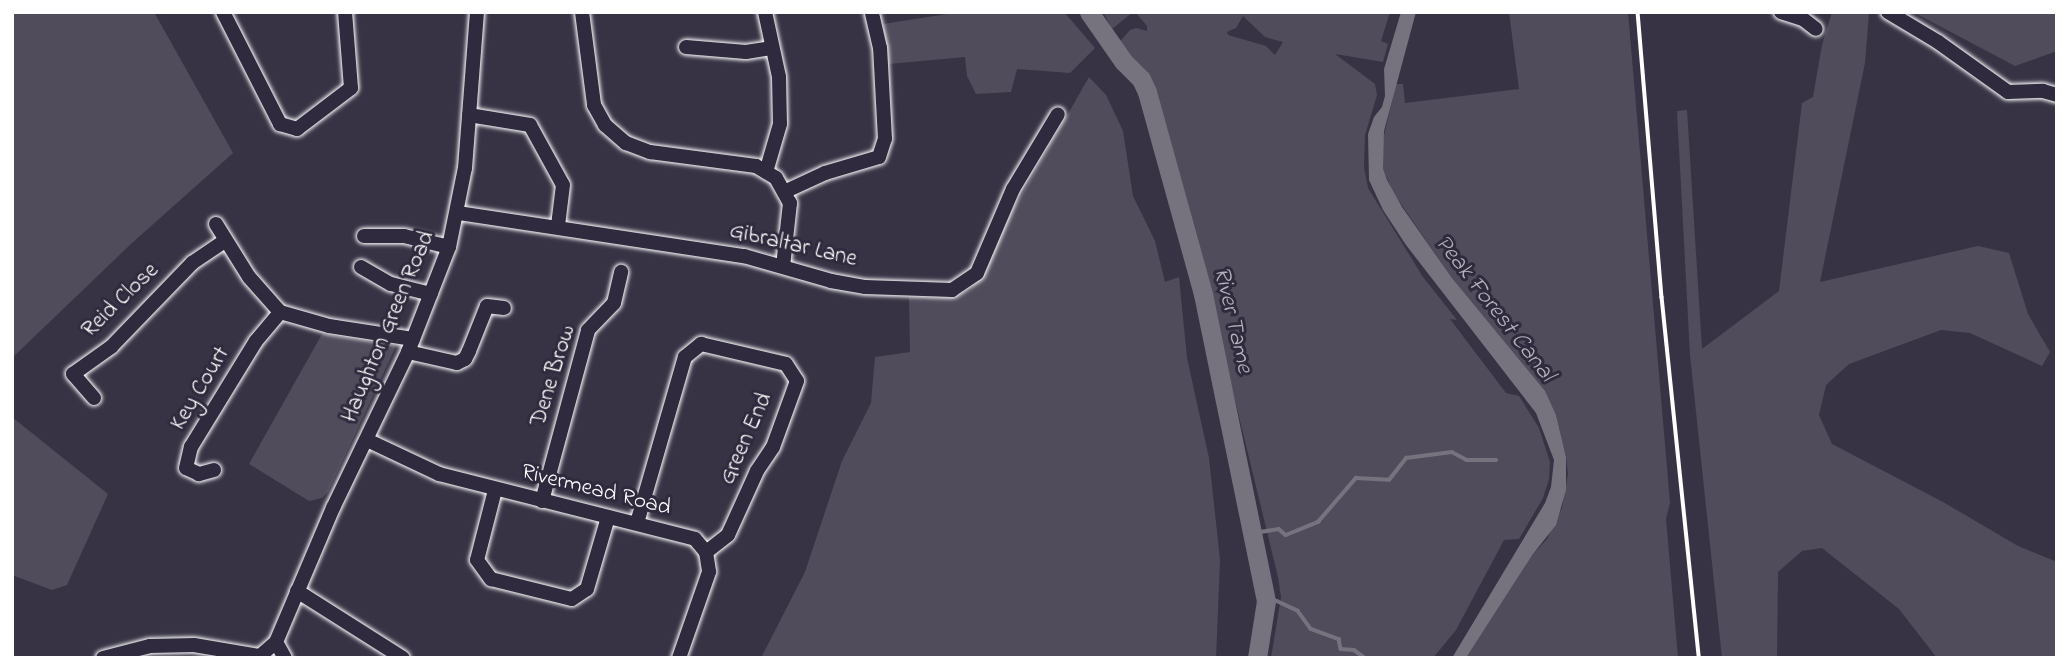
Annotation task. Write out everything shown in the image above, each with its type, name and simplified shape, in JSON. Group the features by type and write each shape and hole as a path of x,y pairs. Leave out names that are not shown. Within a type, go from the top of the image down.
{"street":[{"path":"223,12 280,124 297,129 351,88 345,12"},
{"name":"Haughton Green Road","path":"276,642 410,346 449,247 458,213 477,12"},
{"path":"582,12 594,105 605,125 626,143 650,152 756,166 776,178 790,202 790,225 783,267"},
{"path":"765,12 779,77 780,124 766,172"},
{"path":"784,192 825,173 879,157 885,139 880,48 872,12"},
{"path":"1781,12 1803,19 1816,29"},
{"path":"1888,12 1938,42 2008,92 2043,91 2057,95"},
{"path":"686,47 746,52 771,48"},
{"name":"Gibraltar Lane","path":"458,213 744,256 831,281 865,287 952,290 977,273 1013,189 1058,114"},
{"path":"469,115 530,125 563,186 558,226"},
{"path":"216,224 257,288 280,312 410,346 457,363 465,359 487,306 504,308"},
{"path":"364,236 404,236 449,247"},
{"name":"Reid Close","path":"94,398 73,374 111,347 192,263 225,241"},
{"path":"361,267 391,284 431,294"},
{"name":"Dene Brow","path":"542,500 588,330 614,303 621,272"},
{"name":"Key Court","path":"214,470 200,474 186,468 191,447 256,341 280,312"},
{"name":"Green End","path":"637,523 685,357 701,344 786,364 797,382 773,447 757,471 728,535 706,552"},
{"name":"Rivermead Road","path":"367,440 439,474 695,539 706,552"},
{"path":"495,490 477,560 491,579 572,599 587,589 608,517"},
{"path":"679,658 709,572 706,552"},
{"path":"297,591 403,658"},
{"path":"103,658 150,646 194,645 260,657 276,642 285,658"}],"shaded area":[{"path":"12,12 154,12 233,153 132,243 12,358"},
{"path":"960,12 1064,12 1095,48 1070,73 1017,69 1011,92 976,94 967,76 965,57 889,64 883,24"},
{"path":"1103,12 1133,12 1112,29"},
{"path":"1135,12 1390,12 1381,41 1388,44 1383,62 1335,54 1375,84 1377,95 1365,135 1364,167 1368,188 1423,277 1457,320 1450,319 1506,393 1519,396 1539,428 1550,462 1549,479 1543,498 1519,539 1504,540 1456,630 1433,658 1271,658 1281,597 1278,577 1191,219 1183,222 1147,92 1140,78 1114,48 1130,30 1136,28 1147,31 1147,26","holes":["1243,16 1265,37 1283,42 1275,55 1266,46 1228,35 1227,32 1236,28"]},
{"path":"1401,12 1416,12 1384,131 1383,168 1387,180 1402,207 1452,278 1545,391 1556,415 1566,457 1566,490 1556,525 1533,554 1466,658 1452,658 1545,503 1551,487 1554,460 1536,413 1406,245 1383,210 1369,180 1368,134 1385,96 1384,69"},
{"path":"1509,12 1628,12 1670,503 1666,519 1678,658 1466,658 1533,554 1547,539 1562,508 1568,474 1566,457 1556,415 1544,391 1452,278 1392,191 1383,168 1382,144 1396,84 1403,84 1405,103 1519,89"},
{"path":"1832,12 1869,13 1865,63 1820,282 1978,246 2009,253 2028,314 2050,352 2042,366 1970,333 1941,330 1849,364 1826,385 1819,415 1832,444 1943,502 2018,546 2057,562 2057,658 1937,658 1899,609 1822,548 1802,551 1778,572 1777,658 1722,658 1690,355 1677,111 1687,110 1702,349 1779,291 1802,103 1813,97 1822,45"},
{"path":"1913,12 2057,12 2057,51 2015,66"},
{"path":"1089,77 1106,95 1123,131 1133,196 1155,241 1165,282 1179,277 1187,358 1209,458 1220,560 1216,658 761,658 805,572 842,461 871,403 875,357 910,352 909,297 950,298 970,290 983,275 1006,222"},
{"path":"322,334 396,346 328,492 322,498 309,501 249,464"},
{"path":"12,417 108,494 67,585 52,590 12,575"}],"waterway":[{"name":"River Tame","path":"1089,12 1123,61 1141,79 1147,92 1203,294 1266,601 1257,658"},
{"path":"1254,533 1279,529 1286,535 1318,522 1356,478 1389,480 1406,458 1452,452 1467,460 1496,460"},
{"path":"1266,601 1277,601 1298,611 1311,629 1339,639 1341,649 1354,650 1365,658"}],"railway":[{"path":"1638,12 1662,297 1699,658"}],"water label":[{"name":"Peak Forest Canal","path":"1494,309"}]}
